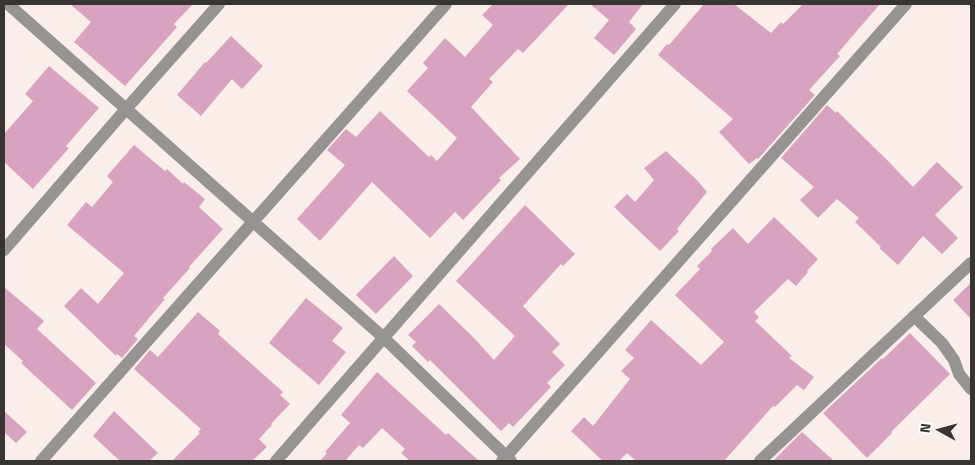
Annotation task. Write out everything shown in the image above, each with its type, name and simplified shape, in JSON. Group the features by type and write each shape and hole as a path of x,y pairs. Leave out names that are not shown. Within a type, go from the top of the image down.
{"street":[{"path":"8,4 384,338 506,460 906,4"},
{"path":"4,250 126,108 219,4"},
{"path":"41,461 446,4"},
{"path":"276,461 675,4"},
{"path":"760,461 971,263"},
{"path":"914,316 942,343 954,360 959,374 971,389"}],"building":[{"path":"70,4 193,4 174,24 177,27 125,86 74,42 91,22"},
{"path":"493,4 569,4 523,53 518,49 489,79 493,82 471,107 520,159 499,178 501,180 463,220 455,212 430,238 372,182 320,241 297,219 345,165 327,150 346,129 356,137 380,111 429,157 431,155 437,161 457,138 407,91 428,68 423,63 445,38 465,57 493,25 482,15"},
{"path":"590,4 643,4 629,22 636,29 614,55 594,38 609,20"},
{"path":"704,4 734,4 771,33 803,4 880,4 837,54 840,56 809,90 815,95 758,159 749,164 719,132 733,119 658,55"},
{"path":"231,36 263,66 242,89 232,79 201,116 177,95 205,62"},
{"path":"49,66 99,108 66,146 69,148 33,189 4,162 4,134 33,101 25,94"},
{"path":"827,105 836,113 837,111 913,187 937,162 963,187 935,215 958,238 942,254 923,236 898,265 855,222 859,218 837,199 818,218 800,200 814,187 781,158"},
{"path":"134,145 165,171 167,169 183,184 184,182 205,199 199,207 223,229 163,298 165,299 134,336 138,339 122,358 117,354 116,356 64,306 81,288 98,304 124,273 67,225 86,202 92,207 113,182 107,176"},
{"path":"666,151 707,192 677,229 679,231 660,251 614,207 627,194 635,202 654,180 644,168"},
{"path":"525,205 575,254 563,266 561,264 523,306 560,344 552,352 565,365 547,383 551,387 513,427 509,423 501,431 430,360 428,362 412,346 416,342 408,335 439,304 494,360 515,336 456,281"},
{"path":"774,217 818,259 796,286 788,279 754,312 759,317 755,321 792,356 789,358 814,377 804,390 797,385 775,407 773,406 724,461 636,461 627,453 619,461 603,461 571,431 584,417 593,426 630,379 621,371 634,358 625,350 651,320 701,365 724,342 675,295 700,269 697,266 712,251 711,249 733,228 748,244"},
{"path":"394,256 413,276 376,314 356,295"},
{"path":"971,283 971,319 953,300"},
{"path":"4,287 44,321 37,329 96,383 72,410 21,363 23,361 4,344"},
{"path":"306,298 343,328 332,341 346,352 319,385 269,343"},
{"path":"198,312 220,331 218,334 283,392 280,395 290,404 259,439 267,447 252,461 172,461 200,433 198,432 201,429 134,369 150,350 158,357"},
{"path":"910,333 950,374 867,458 823,413"},
{"path":"377,372 446,435 448,433 479,461 410,461 401,453 405,449 382,428 363,448 359,445 345,461 320,461 327,453 325,452 350,423 341,415"},
{"path":"4,411 27,432 16,443 4,432"},
{"path":"114,411 158,453 149,461 120,461 93,436"},
{"path":"802,432 834,461 773,461"}]}
